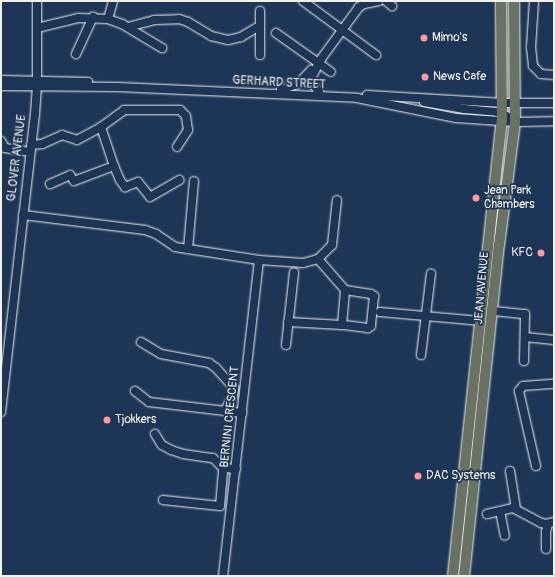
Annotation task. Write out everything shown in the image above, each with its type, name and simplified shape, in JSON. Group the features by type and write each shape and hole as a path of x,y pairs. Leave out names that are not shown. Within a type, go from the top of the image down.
{"main road":[{"name":"JEAN AVENUE","path":"453,576 502,113 501,1"},
{"name":"JEAN AVENUE","path":"464,576 515,122 514,1"},
{"path":"478,341 484,330 492,263 494,258 499,256"}],"street":[{"name":"GLOVER AVENUE","path":"1,412 37,83 37,1"},
{"path":"108,19 113,1"},
{"path":"303,1 376,55"},
{"path":"281,90 294,86 308,77 359,8 364,4 379,1"},
{"path":"534,1 531,47 533,66 541,74 554,75"},
{"path":"260,11 260,55"},
{"path":"76,54 94,18"},
{"path":"37,28 64,20 94,18 108,19 128,27 162,48"},
{"path":"128,27 154,20 179,19 188,22 211,36 228,40 241,37 259,26"},
{"path":"276,33 319,62 331,72"},
{"path":"308,77 319,92"},
{"name":"GERHARD STREET","path":"1,80 356,98 456,118 502,113 515,104 554,103"},
{"name":"GERHARD STREET","path":"1,86 37,83 281,90 408,97 502,113 515,122 554,121"},
{"path":"1,142 5,148 30,148 62,136 77,140 101,127 124,110 180,110 186,116 188,130 177,146"},
{"path":"101,127 114,166 123,185 129,186 138,182 150,197 180,180"},
{"path":"50,184 70,175 74,181 114,166"},
{"path":"188,249 194,181"},
{"path":"23,215 145,230 156,234 175,247 259,260 293,263 311,262 318,259 328,251 332,245 337,200"},
{"path":"288,322 368,328 372,326 375,299 371,294 345,290 318,259"},
{"name":"BERNINI CRESCENT","path":"223,576 259,260"},
{"path":"286,346 294,272"},
{"path":"421,356 431,274"},
{"path":"342,325 345,290"},
{"path":"494,310 525,314 524,361"},
{"path":"380,312 480,321"},
{"path":"525,337 554,340"},
{"path":"140,342 156,352 209,363 216,368 234,388 233,395 226,409"},
{"path":"536,466 519,391 523,386 554,384"},
{"path":"135,391 148,402 226,409 242,413"},
{"path":"154,434 162,445 170,450 183,454 213,458 223,468 236,469"},
{"path":"163,500 220,506 223,468"},
{"path":"510,471 516,508"},
{"path":"487,514 516,508 541,523 551,523 546,532 546,549"},
{"path":"500,511 505,536"}],"place":[{"name":"Mimo's","path":"424,38"},
{"name":"News Cafe","path":"425,77"},
{"name":"Jean Park Chambers","path":"476,198"},
{"name":"KFC","path":"541,253"},
{"name":"Tjokkers","path":"107,420"},
{"name":"DAC Systems","path":"418,476"}]}
